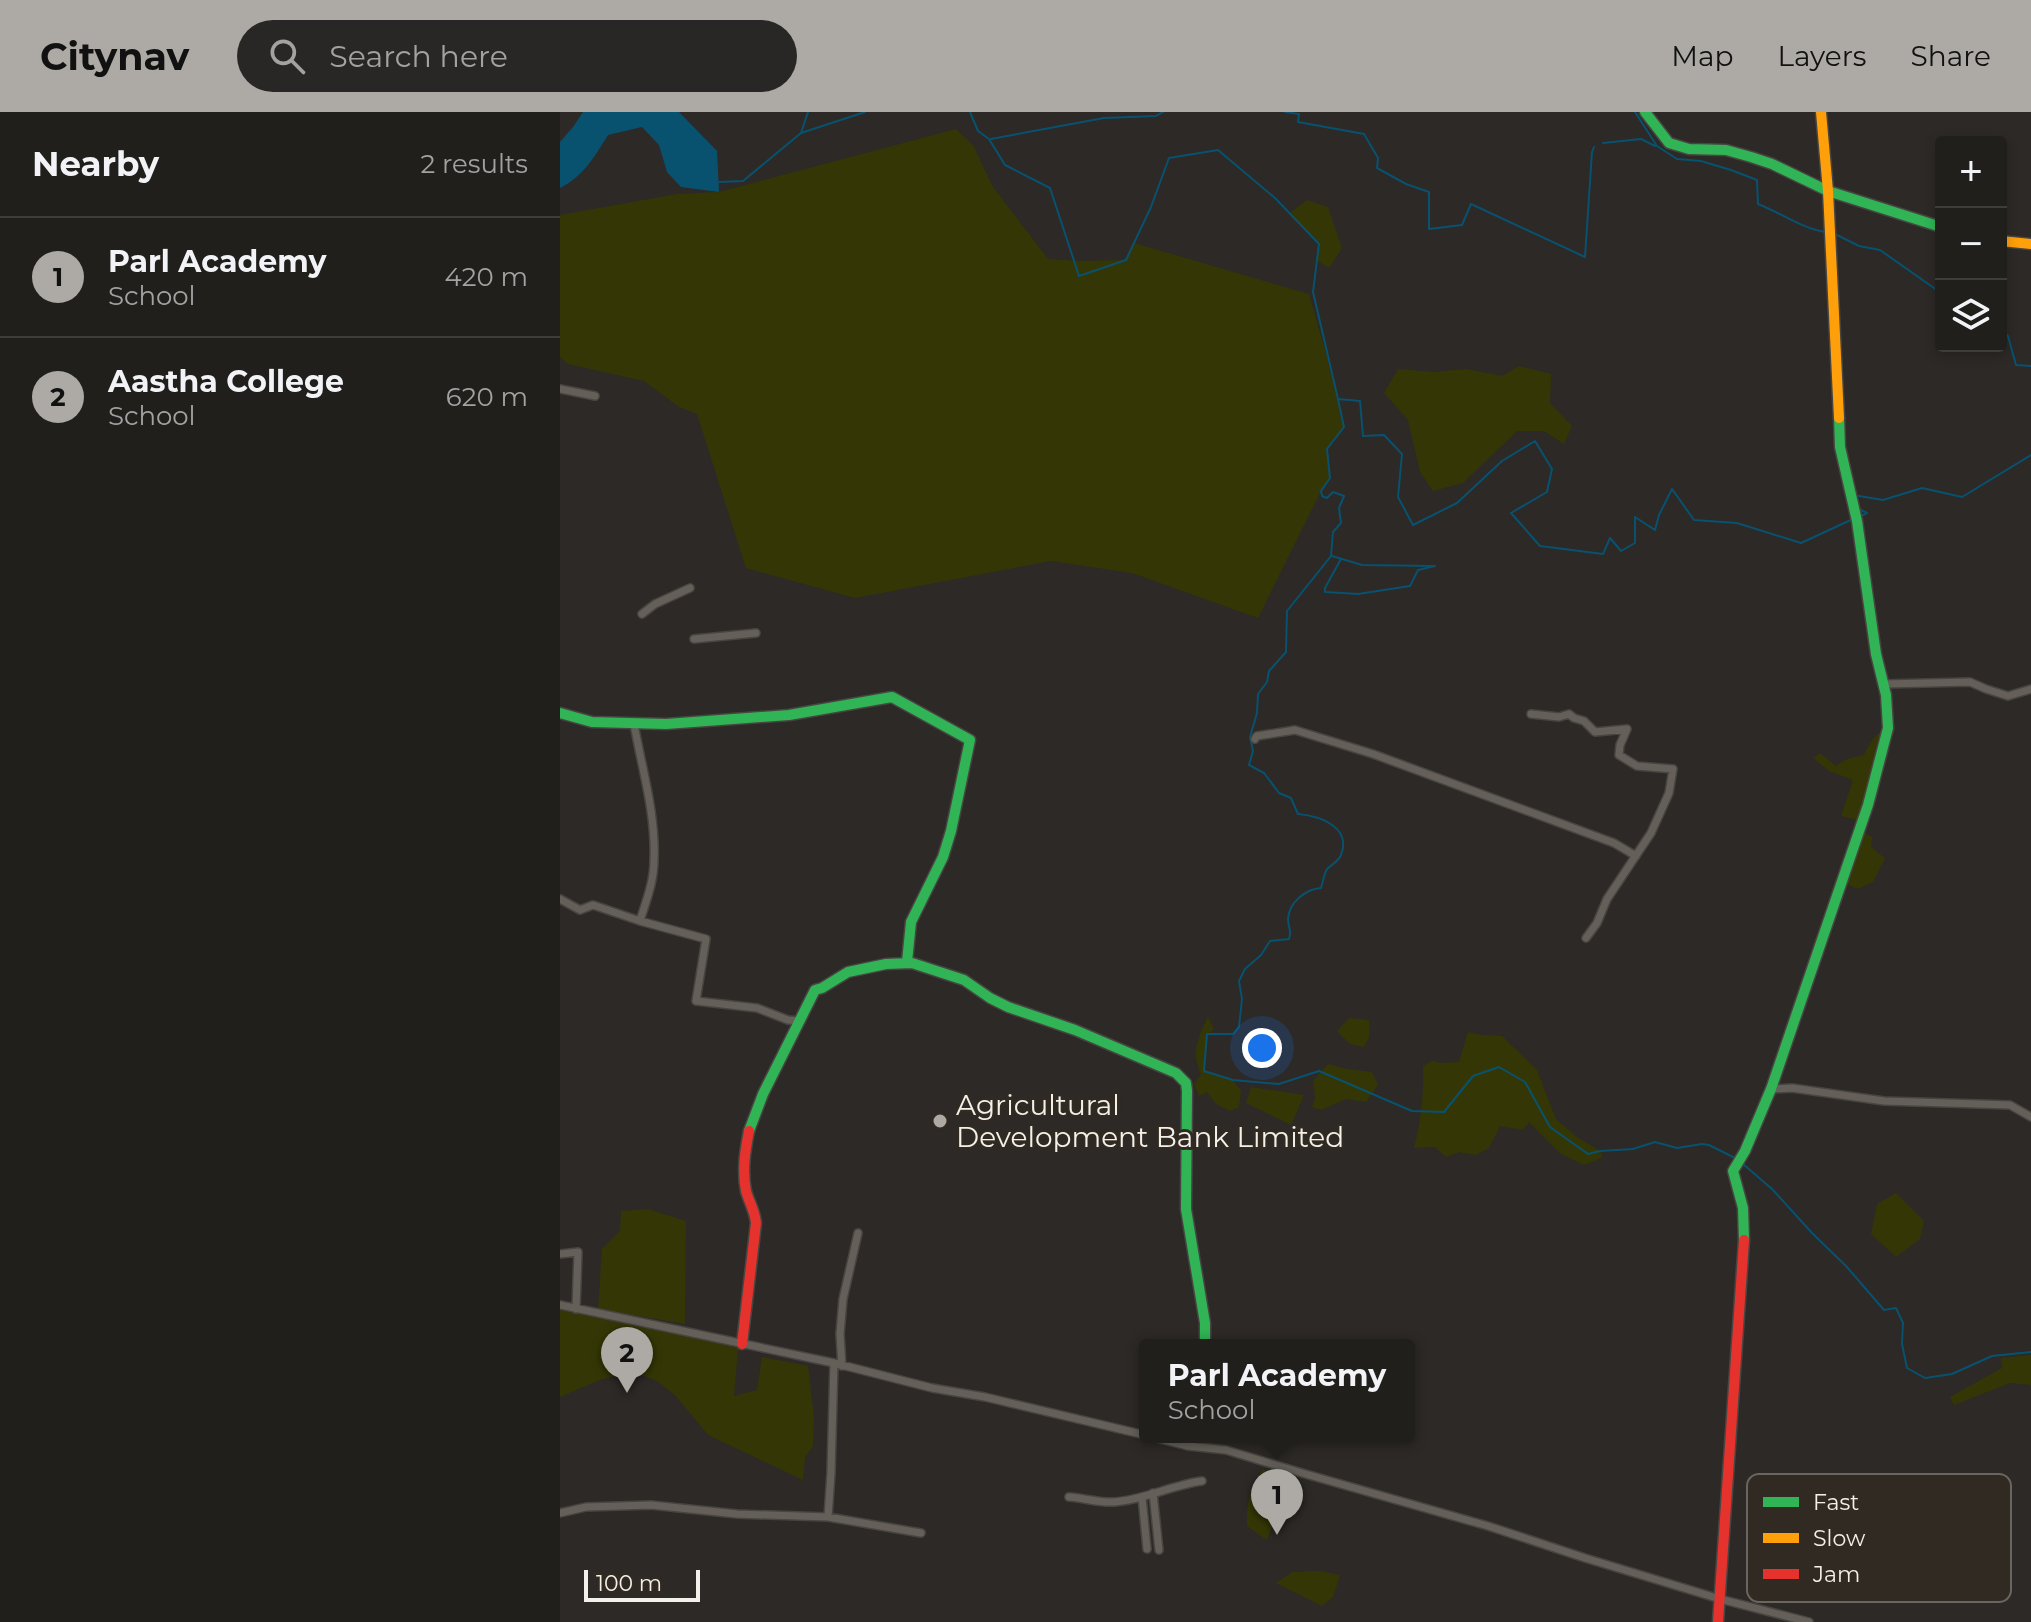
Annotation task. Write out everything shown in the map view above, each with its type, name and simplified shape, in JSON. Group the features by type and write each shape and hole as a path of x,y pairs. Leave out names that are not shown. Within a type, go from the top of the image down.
{"street":[{"path":"1645,112 1669,143 1689,149 1726,150 1751,157 1828,191 1935,225"},
{"path":"1718,1622 1745,1233 1743,1208 1733,1171 1745,1151 1771,1089 1868,805 1888,728 1884,684 1876,654 1856,517 1840,447 1828,191 1821,112"},
{"path":"2007,242 2031,244"},
{"path":"560,389 595,396"},
{"path":"642,614 655,604 690,588"},
{"path":"694,639 756,633"},
{"path":"1884,684 1970,682 2008,696 2031,689"},
{"path":"560,713 592,722 695,722 789,715 892,697 970,740 943,857 911,922 907,962"},
{"path":"1531,714 1559,717 1569,714 1584,721 1595,732 1627,729 1619,755 1637,766 1673,769 1669,793 1651,833 1607,899 1597,923 1586,938"},
{"path":"634,724 653,817 654,861 650,889 640,921"},
{"path":"1255,739 1257,736 1295,730 1373,754 1614,843 1636,856"},
{"path":"560,899 580,910 593,905 706,939 696,1001 757,1008 788,1020 801,1021"},
{"path":"742,1344 756,1223 744,1170 749,1135 766,1083 815,990 848,972 907,962 964,980 1008,1007 1075,1030 1183,1078 1188,1101 1186,1209 1205,1339"},
{"path":"1771,1089 1792,1088 1884,1101 2010,1105 2031,1117"},
{"path":"828,1517 843,1299 858,1233"},
{"path":"560,1254 578,1252 576,1309"},
{"path":"560,1305 1139,1434"},
{"path":"1178,1443 1226,1450 1488,1526 1720,1599 1809,1622"},
{"path":"1203,1443 1203,1449"},
{"path":"1069,1497 1110,1503 1202,1481"},
{"path":"1153,1493 1159,1550"},
{"path":"1142,1497 1147,1549"},
{"path":"560,1513 586,1507 663,1506 737,1514 828,1517 921,1533"}],"shaded area":[{"path":"956,129 973,145 993,187 1048,259 1126,260 1134,243 1309,294 1344,427 1327,449 1330,478 1258,618 1132,573 1051,561 855,598 746,568 697,414 679,407 644,381 568,364 560,357 560,215 677,194 719,192"},
{"path":"1307,200 1328,207 1342,248 1329,268 1316,260 1319,244 1290,213"},
{"path":"1519,366 1551,374 1550,403 1572,426 1564,444 1544,431 1517,431 1463,483 1433,491 1420,472 1408,420 1384,393 1398,369 1433,372 1466,369 1502,376"},
{"path":"1888,728 1862,821 1841,816 1853,780 1829,771 1813,758 1820,753 1836,766 1847,759 1864,755 1876,735"},
{"path":"1865,833 1872,837 1871,847 1885,858 1873,882 1858,889 1845,883 1851,860"},
{"path":"1208,1016 1214,1030 1207,1034 1204,1070 1233,1080 1241,1091 1239,1107 1230,1111 1216,1104 1207,1092 1199,1096 1194,1085 1201,1074 1196,1058 1197,1044"},
{"path":"1349,1018 1369,1020 1369,1037 1364,1047 1350,1044 1337,1031"},
{"path":"1468,1032 1502,1036 1537,1070 1556,1119 1600,1151 1603,1157 1584,1165 1561,1154 1529,1122 1523,1130 1500,1126 1489,1148 1475,1155 1459,1152 1446,1157 1435,1147 1414,1148 1422,1107 1423,1066 1432,1061 1459,1062"},
{"path":"1328,1064 1372,1072 1378,1085 1366,1102 1346,1099 1321,1110 1312,1107 1315,1098 1313,1081"},
{"path":"1251,1087 1304,1095 1291,1125 1246,1103"},
{"path":"1896,1193 1924,1221 1920,1239 1896,1257 1871,1234 1877,1204"},
{"path":"648,1209 686,1221 685,1324 598,1309 602,1249 620,1231 621,1211"},
{"path":"560,1310 706,1338 738,1348 734,1396 757,1390 762,1357 808,1366 814,1418 813,1446 805,1457 803,1480 708,1435 676,1396 657,1381 634,1372 602,1379 560,1397"},
{"path":"2031,1355 2031,1385 2010,1383 1954,1405 1950,1397 2002,1368 2001,1358"},
{"path":"1263,1469 1279,1480 1271,1504 1276,1516 1267,1540 1247,1526 1250,1496"},
{"path":"1320,1571 1340,1575 1333,1597 1322,1606 1276,1583 1292,1572"}],"water":[{"path":"583,112 679,112 717,151 719,192 681,187 667,172 659,145 642,127 608,135 582,172 560,188 560,142"}],"waterway":[{"path":"801,133 808,112"},
{"path":"719,182 743,181 801,133 865,112"},
{"path":"970,112 978,131 989,139 1005,165 1050,188 1079,276 1126,260 1151,207 1169,158 1218,150 1275,198 1319,244 1313,292 1338,399 1360,401 1363,436 1384,435 1402,454 1398,497 1413,525 1457,503 1502,461 1535,441 1552,469 1547,492 1511,513 1540,546 1603,554 1610,538 1621,551 1635,543 1635,517 1655,530 1672,489 1694,520 1737,523 1801,543 1853,519"},
{"path":"991,139 1104,118 1156,116 1163,112"},
{"path":"1285,112 1299,114 1298,122 1364,134 1378,158 1377,168 1429,192 1429,229 1462,225 1471,204 1585,257 1594,147"},
{"path":"1635,112 1657,146 1677,159 1701,161 1757,180 1758,204 1799,224 1825,232"},
{"path":"1652,112 1657,120"},
{"path":"1603,143 1641,139 1655,146"},
{"path":"1835,234 1859,246 1880,250 1935,289"},
{"path":"2007,335 2016,365 2031,366"},
{"path":"1338,399 1344,427 1327,449 1330,478 1321,491 1322,496 1327,498 1333,492 1344,496 1339,508 1341,523 1333,532 1331,556 1287,611 1286,652 1269,671 1267,682 1258,694 1257,713 1250,737 1253,751 1249,765 1264,773 1279,793 1291,798 1298,814 1324,820 1338,830 1343,845 1340,857 1327,869 1321,888 1304,894 1291,907 1289,939 1270,941 1261,955 1245,969 1239,981 1242,999 1239,1027 1233,1034 1207,1034 1204,1071 1233,1080 1279,1084 1319,1071 1412,1111 1444,1112 1473,1076 1499,1067 1525,1082 1550,1127 1588,1154 1633,1149 1655,1142 1677,1148 1709,1145 1735,1158"},
{"path":"1859,496 1883,500 1922,488 1962,497 2031,455"},
{"path":"1859,509 1867,513 1859,517"},
{"path":"1332,556 1362,565 1433,566"},
{"path":"1341,559 1325,592 1358,594 1410,586 1418,570 1435,566"},
{"path":"1743,1164 1772,1189 1884,1310 1896,1308 1903,1323 1902,1344 1907,1368 1925,1378 1952,1374 1992,1356 2031,1352"}],"traffic: fast":[{"path":"1645,112 1669,143 1689,149 1726,150 1751,157 1828,191 1935,225"},
{"path":"1744,1240 1743,1208 1733,1171 1745,1151 1771,1089 1868,805 1888,728 1886,695 1876,654 1857,521 1840,447 1839,418"},
{"path":"560,713 592,722 666,724 789,715 892,697 970,740 943,857 911,922 907,962"},
{"path":"749,1131 763,1094 815,990 848,972 886,964 912,963 964,980 1008,1007 1075,1030 1176,1073 1186,1083 1187,1091 1186,1209 1205,1339"}],"traffic: slow":[{"path":"1821,112 1839,418"},
{"path":"2007,242 2031,244"}],"traffic: jam":[{"path":"742,1344 756,1223 744,1176 749,1131"},
{"path":"1718,1622 1744,1240"}],"place":[{"name":"Agricultural Development Bank Limited","path":"940,1121"},
{"name":"Aastha College","path":"627,1393"},
{"name":"Parl Academy","path":"1277,1535"}]}
